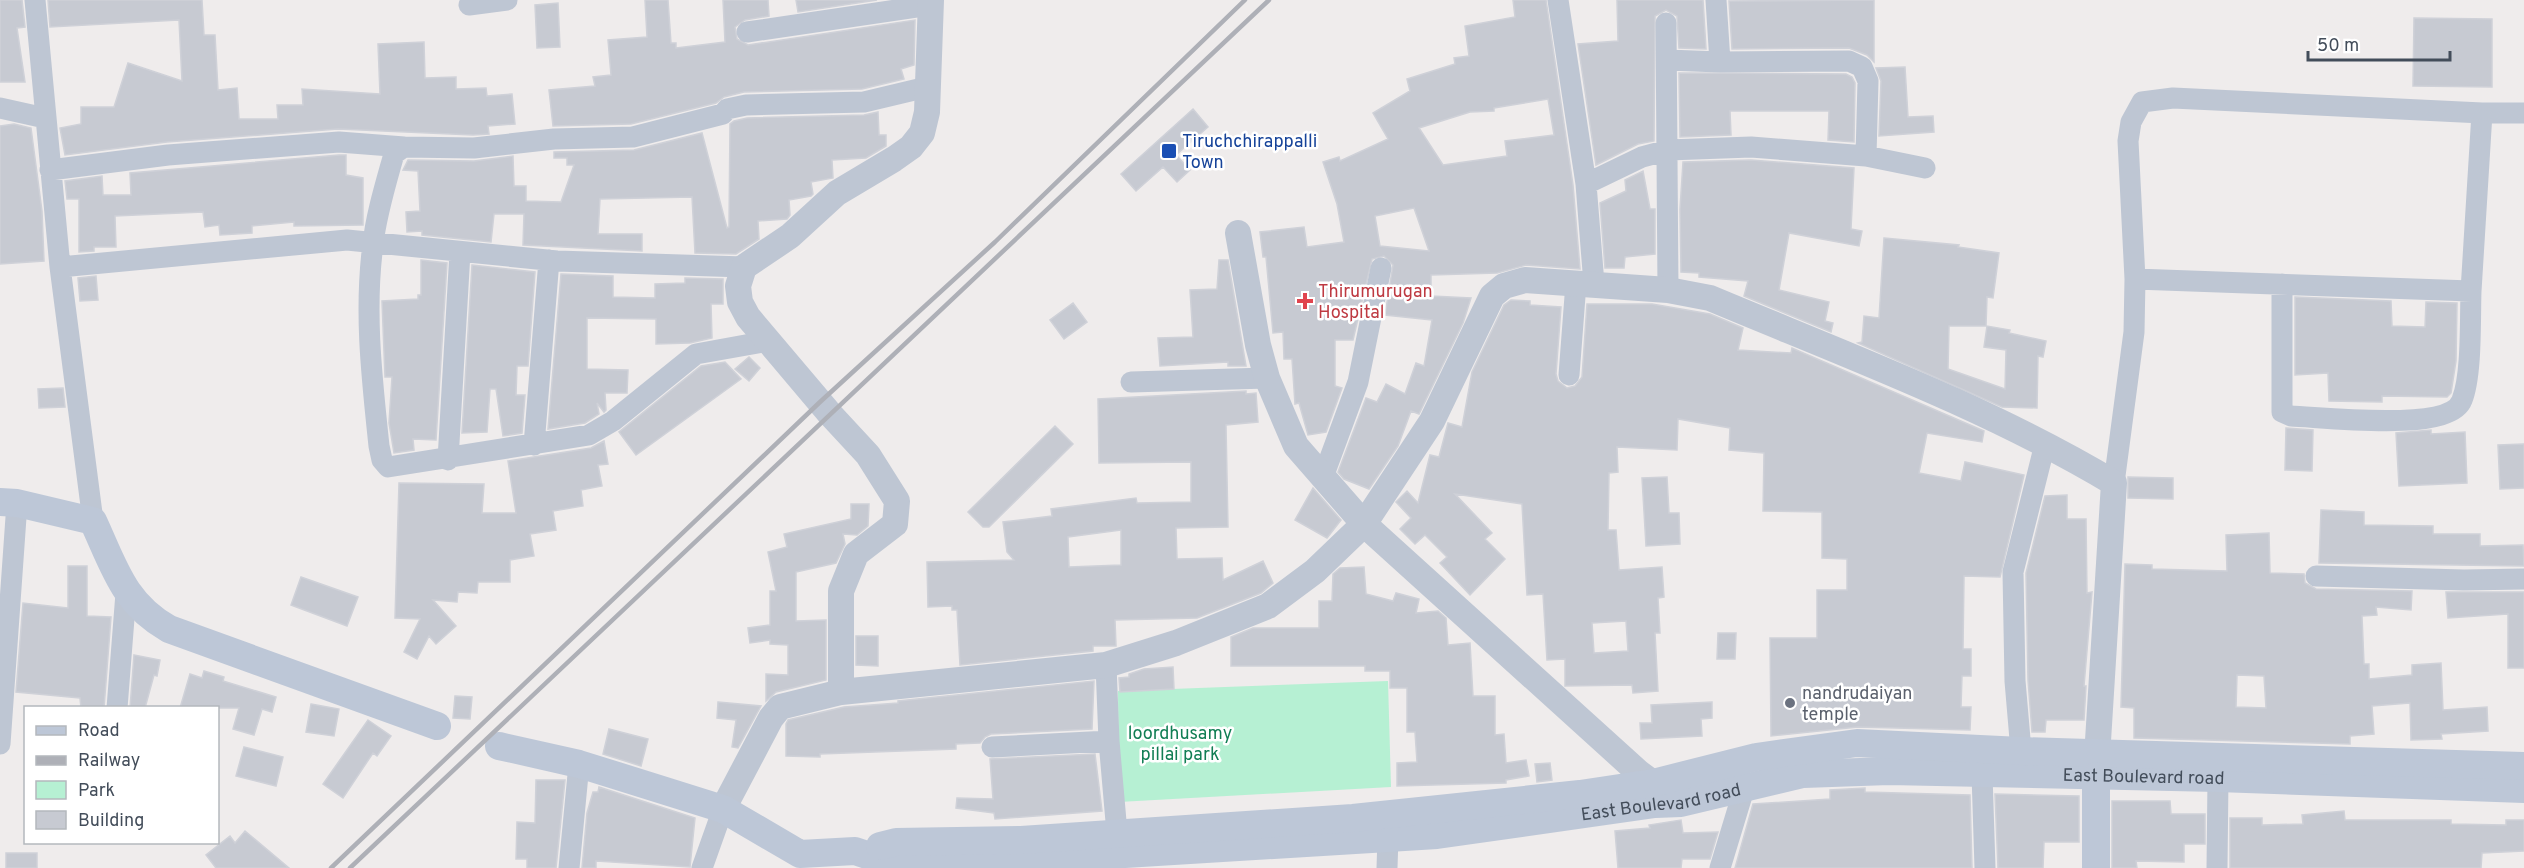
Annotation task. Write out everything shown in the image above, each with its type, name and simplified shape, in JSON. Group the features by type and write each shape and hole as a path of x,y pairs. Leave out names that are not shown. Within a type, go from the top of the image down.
{"main road":[{"path":"9,502 93,521 126,593 154,621 169,629 437,726"},
{"path":"855,851 896,842 1021,840 1353,818 1580,794 1653,783 1756,757 1857,743 2021,751 2097,765 2524,766"},
{"path":"499,746 579,764 723,809 800,861"},
{"path":"2096,868 2097,765"},
{"name":"East Boulevard road","path":"800,861 855,851 885,864 961,866 1437,835 1655,804 1681,803 1803,774 1889,771 1982,774 2097,765 2218,778 2524,789"}],"street":[{"path":"34,0 60,267 93,521"},
{"path":"469,5 507,0"},
{"path":"1558,0 1586,184 1585,283 1569,375"},
{"path":"1716,0 1720,62"},
{"path":"60,267 346,240 549,260 744,267 790,236 837,193 910,147 922,133 927,112 930,2 747,32"},
{"path":"1666,23 1668,290"},
{"path":"1667,60 1849,62 1858,64 1866,72 1868,81 1866,156"},
{"path":"50,170 168,155 339,142 404,147 474,148 554,139 633,137 667,131 723,114 727,109 746,105 864,102 927,87"},
{"path":"2097,765 2114,483 2134,333 2135,279 2128,141 2131,122 2142,102 2173,98 2524,113"},
{"path":"0,108 45,118"},
{"path":"2282,284 2282,412 2291,416 2409,420 2439,418 2462,403 2466,387 2482,113"},
{"path":"404,147 394,154 373,243 370,356 381,460 388,467 448,460 589,435 614,421 696,354 768,341"},
{"path":"1586,184 1642,157 1668,150 1751,147 1866,156 1925,168"},
{"path":"1238,233 1258,345 1290,435 1364,524 1653,783 1681,803"},
{"path":"448,460 460,252"},
{"path":"534,445 549,260"},
{"path":"744,267 738,286 740,302 748,317 868,455 898,502 895,524 856,554 841,591 841,692"},
{"path":"1323,477 1359,382 1381,267"},
{"path":"2135,279 2471,291"},
{"path":"702,868 723,809 771,718 780,707 841,692 1106,665 1176,643 1268,606 1315,571 1364,524 1432,421 1492,296 1504,286 1525,280 1668,290 1710,298 1952,400 2045,444 2114,483"},
{"path":"1131,382 1268,378"},
{"path":"2021,751 2015,681 2013,572 2045,444"},
{"path":"0,744 9,502"},
{"path":"2316,576 2464,580 2524,579"},
{"path":"117,706 126,593"},
{"path":"1106,665 1108,741 1117,833"},
{"path":"992,747 1108,741"},
{"path":"569,868 579,764"},
{"path":"1982,774 1985,868"},
{"path":"2217,868 2218,778"},
{"path":"1720,868 1744,789"},
{"path":"1387,868 1388,837"}],"green space":[{"name":"loordhusamy pillai park","path":"1388,681 1391,787 1119,802 1118,691"}],"building":[{"path":"0,0 22,0 25,27 17,28 25,82 0,82"},
{"path":"48,0 202,0 204,35 215,35 218,90 237,88 239,119 278,119 277,105 303,105 302,89 380,94 378,44 424,42 425,78 456,77 456,89 486,88 487,96 512,94 515,124 488,126 489,134 338,129 167,142 65,155 60,128 81,124 81,107 114,107 128,63 182,81 179,20 50,27"},
{"path":"645,0 668,0 671,43 676,43 676,48 725,42 723,0 768,0 769,16 745,20 735,27 737,39 748,45 915,20 914,65 901,69 904,79 862,89 744,92 724,97 716,103 631,124 553,126 549,90 595,86 593,77 611,75 608,40 647,37"},
{"path":"796,0 877,0 798,12"},
{"path":"1513,0 1546,0 1573,185 1580,269 1526,265 1497,273 1431,275 1431,296 1471,298 1463,323 1419,414 1411,411 1398,446 1369,489 1344,479 1338,472 1366,398 1377,402 1386,384 1405,394 1416,363 1424,366 1432,320 1385,315 1393,265 1384,256 1372,259 1353,340 1335,340 1335,386 1342,388 1326,432 1308,435 1299,403 1295,404 1292,359 1284,359 1283,332 1273,333 1266,257 1263,257 1260,232 1304,227 1307,247 1344,242 1337,204 1323,162 1339,157 1340,161 1388,139 1373,113 1410,91 1407,79 1455,64 1454,58 1469,56 1465,26 1515,17","holes":["1548,99 1554,135 1505,141 1507,156 1443,165 1419,128 1470,112 1494,111 1494,108","1414,208 1429,251 1380,246 1375,216"]},
{"path":"1617,0 1703,0 1706,49 1679,48 1677,16 1666,10 1655,16 1654,141 1638,144 1596,165 1578,44 1618,41"},
{"path":"1874,0 1874,62 1867,55 1849,48 1732,49 1729,1"},
{"path":"558,3 560,47 537,48 535,5"},
{"path":"2414,18 2492,19 2492,87 2413,86"},
{"path":"1905,67 1908,117 1933,116 1934,132 1879,136 1881,81 1876,68"},
{"path":"1679,73 1846,74 1852,77 1855,83 1854,142 1828,140 1829,111 1730,111 1731,135 1680,137"},
{"path":"1193,109 1208,127 1176,155 1190,170 1177,182 1163,167 1136,191 1121,174"},
{"path":"878,112 879,135 886,135 886,146 866,158 832,160 833,178 811,182 813,194 811,196 789,200 790,215 787,219 758,221 759,239 736,254 695,253 692,197 600,199 598,234 642,234 642,251 523,245 524,214 494,214 491,242 422,235 422,231 407,232 406,212 420,211 418,171 403,170 408,160 474,161 513,156 514,186 526,186 526,201 561,202 574,165 567,165 567,158 554,158 554,152 634,150 702,133 727,228 729,227 730,124 747,118 864,115"},
{"path":"14,124 31,128 42,211 44,261 0,264 0,126"},
{"path":"346,155 346,175 363,178 363,225 294,226 294,222 252,226 252,233 220,235 219,225 205,227 203,212 115,216 116,247 94,247 94,251 79,252 79,199 67,199 65,181 102,176 103,195 131,195 130,173"},
{"path":"1751,160 1854,168 1851,229 1862,231 1859,246 1789,233 1779,290 1829,302 1825,321 1833,323 1831,332 1744,296 1748,281 1699,277 1699,273 1681,272 1680,209 1683,162"},
{"path":"1643,171 1650,209 1655,209 1655,254 1625,257 1624,268 1605,268 1600,203 1626,191 1625,180"},
{"path":"1884,238 1959,245 1958,247 1999,253 1993,298 1987,297 1986,326 1949,326 1948,369 2005,389 2006,350 1984,347 1987,326 2046,341 2043,357 2038,356 2037,408 2002,407 1858,343 1862,342 1864,316 1879,318"},
{"path":"421,260 447,263 436,440 413,439 414,450 394,453 389,423 392,377 385,377 382,301 418,299 418,295 421,295"},
{"path":"1219,260 1228,260 1246,366 1228,366 1228,362 1160,366 1158,338 1193,337 1190,290 1217,289"},
{"path":"472,265 535,272 528,366 517,366 516,395 525,395 522,433 503,436 496,389 490,389 487,432 462,433"},
{"path":"561,274 613,276 613,297 655,298 655,284 685,283 685,278 723,279 723,304 711,304 712,338 690,343 656,344 656,319 587,318 587,369 628,370 627,393 605,393 606,410 604,412 597,403 599,414 585,423 548,429"},
{"path":"96,276 98,300 80,301 78,278"},
{"path":"2295,297 2391,301 2392,326 2425,327 2426,302 2457,303 2456,361 2451,393 2447,397 2382,396 2382,402 2329,401 2328,373 2295,375"},
{"path":"1511,300 1530,301 1530,305 1561,307 1556,374 1558,381 1567,388 1575,386 1582,377 1587,304 1652,304 1710,314 1743,328 1738,350 1791,353 1792,348 1984,431 1982,442 1927,433 1919,473 1961,481 1965,462 2024,475 2000,577 1964,576 1963,649 1971,649 1971,676 1962,676 1961,707 1971,707 1970,730 1858,727 1771,736 1770,638 1817,638 1817,590 1847,590 1847,559 1822,558 1822,512 1763,511 1764,453 1729,450 1730,428 1678,419 1677,450 1617,447 1618,472 1609,473 1608,530 1616,530 1619,570 1662,567 1664,597 1658,598 1660,633 1655,633 1658,691 1633,693 1632,685 1565,686 1565,659 1547,660 1543,594 1527,595 1522,504 1455,494 1492,533 1485,539 1505,559 1470,595 1440,563 1447,557 1425,535 1415,544 1400,529 1411,518 1396,502 1407,491 1418,503 1430,455 1439,457 1448,423 1462,427 1472,372 1504,305","holes":["1626,621 1628,651 1594,653 1592,623"]},
{"path":"1073,303 1087,322 1064,339 1050,320"},
{"path":"749,357 760,368 749,381 735,369"},
{"path":"725,362 741,379 636,455 619,432 701,366"},
{"path":"63,388 65,407 39,408 38,389"},
{"path":"1246,391 1246,394 1256,393 1258,422 1226,425 1228,527 1176,528 1177,559 1222,558 1223,580 1263,561 1273,583 1261,593 1197,618 1115,620 1116,646 1093,646 1093,651 960,665 957,610 952,610 952,606 928,607 927,562 1014,560 1007,552 1003,522 1052,516 1051,509 1136,498 1137,503 1191,502 1191,462 1099,463 1098,399","holes":["1121,530 1121,565 1069,567 1068,537"]},
{"path":"1055,426 1073,444 989,527 983,527 968,512"},
{"path":"2286,428 2313,430 2312,471 2285,470"},
{"path":"2431,430 2431,434 2465,432 2467,483 2399,486 2396,433"},
{"path":"604,441 608,464 598,465 602,486 581,490 583,506 553,511 556,530 530,534 534,556 510,560 510,582 478,582 477,593 458,592 457,602 433,600 456,626 436,644 429,636 417,659 404,652 420,619 395,618 399,483 484,484 482,513 516,513 508,461 591,448"},
{"path":"2524,444 2524,488 2500,489 2498,445"},
{"path":"1667,477 1669,513 1679,513 1680,544 1646,546 1642,478"},
{"path":"2128,477 2173,478 2173,499 2128,498"},
{"path":"1313,488 1341,520 1327,538 1295,520"},
{"path":"2067,495 2067,519 2086,519 2087,593 2092,592 2084,686 2086,686 2084,720 2046,720 2045,732 2032,732 2028,680 2026,573 2045,496"},
{"path":"851,504 869,504 868,526 857,535 843,534 845,544 836,563 796,572 796,621 826,620 826,680 776,692 766,701 766,674 788,675 788,645 770,644 770,640 750,643 748,628 770,625 770,591 776,591 768,552 787,547 784,534 851,519"},
{"path":"2321,510 2364,512 2364,525 2433,526 2433,534 2480,534 2480,546 2523,545 2524,566 2319,563"},
{"path":"2269,533 2270,573 2304,574 2305,583 2316,589 2412,591 2411,610 2376,607 2377,615 2362,616 2364,664 2369,664 2369,679 2412,675 2412,665 2441,663 2443,710 2487,707 2488,731 2441,734 2442,739 2411,740 2410,703 2372,706 2374,734 2350,736 2350,744 2134,738 2134,708 2121,707 2125,564 2152,565 2152,569 2227,571 2226,535","holes":["2237,675 2264,676 2266,708 2236,707"]},
{"path":"68,566 87,566 87,616 111,617 104,706 81,706 80,698 16,692 23,603 68,608"},
{"path":"1364,567 1366,594 1393,601 1396,593 1419,599 1416,613 1438,611 1446,618 1448,645 1470,643 1473,696 1495,696 1495,735 1504,734 1506,763 1526,760 1529,776 1506,780 1506,783 1397,786 1397,763 1417,762 1415,732 1407,732 1407,688 1390,688 1390,671 1365,671 1365,666 1231,666 1231,637 1253,628 1319,628 1319,601 1332,601 1333,574 1340,568"},
{"path":"301,577 358,597 347,626 291,605"},
{"path":"2446,592 2524,592 2524,668 2508,668 2508,614 2448,618"},
{"path":"1718,633 1736,633 1735,659 1717,659"},
{"path":"856,636 878,636 878,666 856,665"},
{"path":"134,655 160,660 157,676 154,675 146,706 130,706"},
{"path":"1173,667 1174,689 1120,692 1119,678 1129,677 1129,674 1144,669"},
{"path":"204,671 224,677 223,681 276,697 272,712 262,709 254,735 233,729 239,708 181,706 190,674 202,678"},
{"path":"1094,681 1092,729 991,734 980,743 956,744 956,749 820,754 820,757 786,756 788,720 844,707"},
{"path":"455,696 472,697 470,719 453,718"},
{"path":"718,702 761,706 738,748 732,747 736,720 717,718"},
{"path":"1712,702 1712,718 1701,719 1702,736 1641,739 1640,723 1652,723 1651,705"},
{"path":"311,704 339,709 334,736 306,732"},
{"path":"368,720 391,736 377,756 373,753 343,798 323,784"},
{"path":"609,729 648,739 641,766 603,754"},
{"path":"244,747 283,757 276,786 236,776"},
{"path":"1095,754 1102,811 995,819 994,813 956,808 957,798 993,799 990,759"},
{"path":"1550,763 1552,780 1537,782 1535,764"},
{"path":"536,780 565,780 556,868 527,868 527,859 516,859 517,822 535,823"},
{"path":"599,787 695,818 690,867 596,861 596,868 582,868 587,813 593,792 598,792"},
{"path":"1865,788 1865,792 1970,795 1972,868 1735,868 1753,804 1830,799 1830,790"},
{"path":"1995,794 2079,796 2079,842 2044,842 2043,868 1998,868"},
{"path":"2112,801 2170,801 2171,814 2205,814 2205,844 2184,844 2184,862 2136,861 2137,868 2112,868"},
{"path":"2344,811 2345,820 2451,820 2451,824 2506,825 2506,820 2524,820 2524,851 2482,853 2481,868 2230,868 2230,818 2262,818 2262,825 2303,824 2302,815"},
{"path":"1681,820 1683,833 1718,832 1710,859 1682,859 1681,868 1618,868 1615,831 1650,828 1649,825"},
{"path":"245,831 289,868 216,868 206,855 230,836 235,843"},
{"path":"6,853 37,853 37,868 6,868"}],"railway":[{"path":"331,868 820,402 995,242 1245,0"},
{"path":"350,868 1269,0"}],"place":[{"name":"Tiruchchirappalli Town","path":"1169,151"},
{"name":"Thirumurugan Hospital","path":"1305,301"},
{"name":"nandrudaiyan temple","path":"1790,703"}]}
